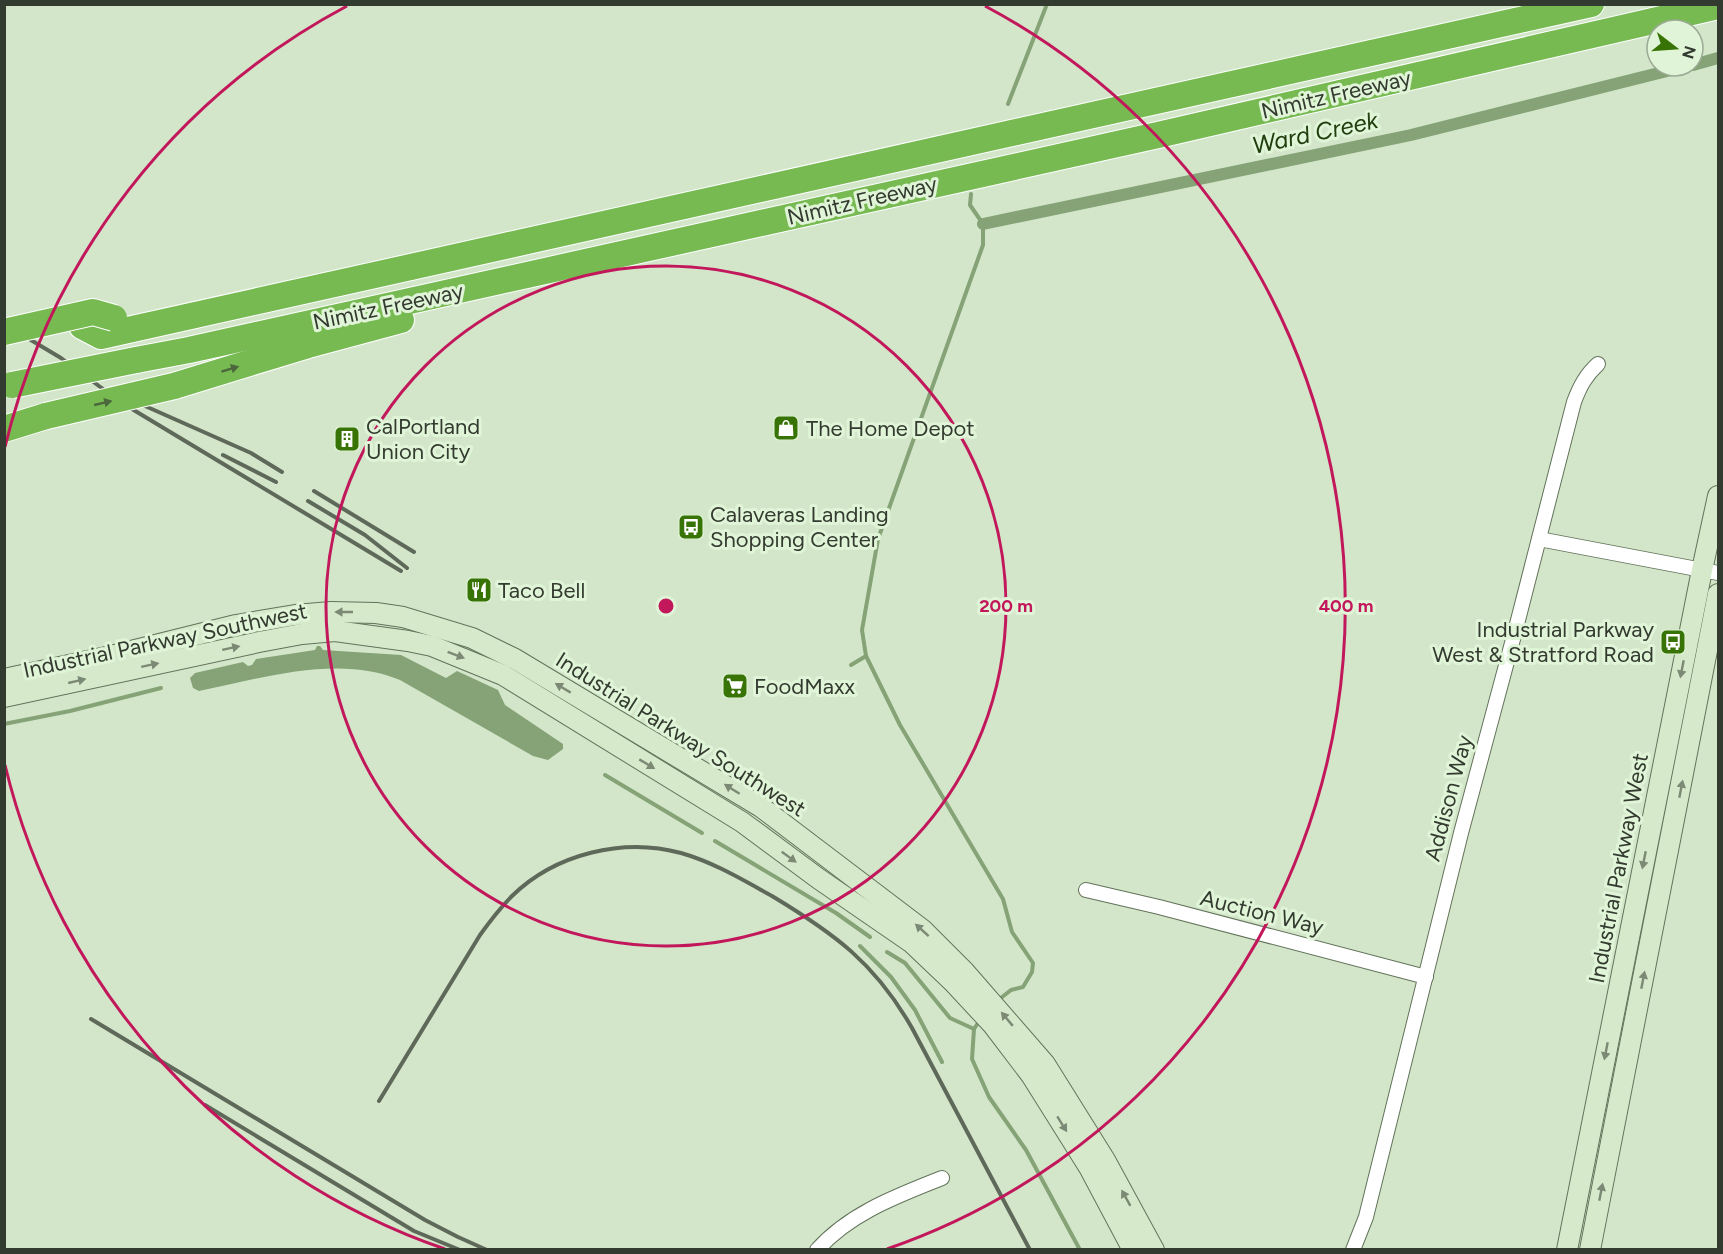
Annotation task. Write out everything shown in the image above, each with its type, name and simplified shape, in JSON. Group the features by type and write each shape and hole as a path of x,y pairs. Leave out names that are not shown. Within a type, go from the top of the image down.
{"highway":[{"name":"Nimitz Freeway","path":"4,345 114,318 977,129 1527,4"},
{"path":"82,326 100,336 1591,4"},
{"path":"189,350 205,332 230,325 1666,4"},
{"name":"Nimitz Freeway","path":"8,386 189,350 533,274 1719,6"},
{"path":"4,427 174,387 308,345 424,313 510,293 533,274"},
{"path":"4,332 93,312 114,318"}],"main road":[{"name":"Industrial Parkway West","path":"1567,1250 1710,571 1719,496"},
{"name":"Industrial Parkway West","path":"1590,1250 1719,594"},
{"name":"Industrial Parkway Southwest","path":"4,679 236,625 295,615 331,612 376,613 420,622 472,638 515,659 761,807 923,930 958,976 1038,1069 1105,1160 1154,1250"},
{"name":"Industrial Parkway Southwest","path":"4,697 287,637 335,631 408,640 432,646 503,675 742,822 958,976"},
{"path":"176,660 179,639"},
{"path":"742,822 761,807"},
{"name":"Industrial Parkway Southwest","path":"1038,1069 1133,1250"}],"street":[{"name":"Addison Way","path":"1353,1250 1366,1217 1469,800 1574,402 1588,373 1598,364"},
{"path":"1539,539 1710,571"},
{"name":"Auction Way","path":"1086,890 1426,977"},
{"path":"817,1250 826,1239 879,1203 942,1178"}],"shaded area":[{"path":"317,646 323,650 401,655 446,678 457,671 498,690 505,705 563,744 563,749 548,760 533,756 400,680 377,672 352,669 300,671 199,691 193,688 190,678 195,673 243,662 248,666 252,665 256,659 315,650"}],"waterway":[{"name":"Ward Creek","path":"1008,104 1047,4"},
{"name":"Ward Creek","path":"1705,62 1718,58"},
{"name":"Ward Creek","path":"983,224 1411,135 1645,76"},
{"path":"971,194 970,205 983,224 983,245 878,539 862,630 866,656 900,725 1003,899 1012,932 1033,963 1032,972 1023,987 1011,990 997,1001"},
{"path":"851,665 866,656"},
{"path":"4,724 70,711 161,688"},
{"path":"605,775 702,833"},
{"path":"715,841 836,913 870,937"},
{"path":"860,946 891,977 915,1010 942,1062"},
{"path":"887,952 905,963 950,1018 974,1029"},
{"path":"980,1020 974,1029 972,1059 989,1097 1026,1150 1080,1250"}],"railway":[{"path":"4,324 61,358 122,403 401,571"},
{"path":"136,402 251,453 282,472"},
{"path":"223,455 276,482"},
{"path":"314,491 414,552"},
{"path":"308,501 365,535 407,568"},
{"path":"379,1101 480,935 512,896 529,881 569,860 613,848 636,847 681,853 716,866 739,878 815,924 852,952 883,985 912,1028 1030,1250"},
{"path":"91,1019 425,1220 487,1250"},
{"path":"205,1105 414,1231 460,1250"}],"place":[{"name":"The Home Depot","path":"786,428"},
{"name":"CalPortland Union City","path":"347,439"},
{"name":"Calaveras Landing Shopping Center","path":"691,527"},
{"name":"Taco Bell","path":"479,590"},
{"name":"Industrial Parkway West & Stratford Road","path":"1673,642"},
{"name":"FoodMaxx","path":"735,686"}]}
